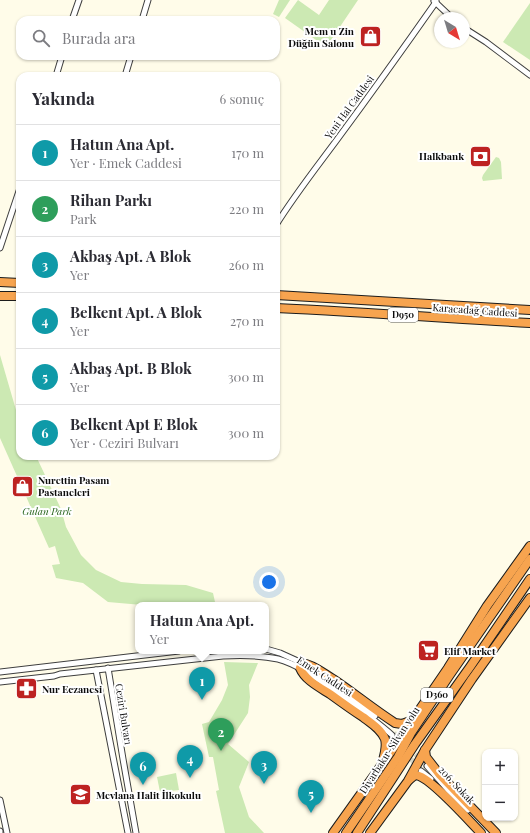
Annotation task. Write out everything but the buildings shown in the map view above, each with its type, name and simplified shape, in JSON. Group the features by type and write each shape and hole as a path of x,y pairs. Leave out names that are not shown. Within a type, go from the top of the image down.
{"highway":[{"path":"0,282 16,283"},
{"name":"Karacadağ Caddesi","path":"280,295 530,310"},
{"path":"0,296 16,296"},
{"name":"Karacadağ Caddesi","path":"280,308 530,323"},
{"path":"334,833 413,720 487,606 530,546"},
{"name":"Diyarbakır-Silvan yolu","path":"346,833 398,757 449,676 530,559"},
{"path":"466,639 521,572"},
{"name":"D360","path":"357,833 415,744 530,579"},
{"path":"498,644 530,585"},
{"path":"370,833 408,781 425,750 472,679 530,598"},
{"path":"382,764 386,742 382,733 367,720 305,676 302,672 301,666 312,665 394,723 402,724 413,720"},
{"path":"425,750 426,756 440,775 496,833"},
{"path":"408,781 415,775 419,775 436,788 481,833"}],"street":[{"path":"73,16 79,0"},
{"path":"143,16 148,0"},
{"path":"436,1 446,12"},
{"name":"Yeni Hal Caddesi","path":"280,219 436,1"},
{"path":"470,32 530,75"},
{"path":"57,72 61,60"},
{"path":"126,72 130,60"},
{"path":"0,248 16,200"},
{"name":"Emek Caddesi","path":"269,650 280,653 301,666 393,734"},
{"path":"0,672 153,654"},
{"name":"Emek Caddesi","path":"0,682 108,668 223,656 247,655 266,657 301,666"},
{"name":"Ceziri Bulvarı","path":"108,668 136,833"},
{"name":"Ceziri Bulvarı","path":"96,670 128,833"},
{"name":"206. Sokak","path":"428,766 450,791 492,833"},
{"path":"421,771 486,833"},
{"path":"0,800 7,833"}],"green space":[{"path":"279,0 290,0 280,16 273,14"},
{"path":"298,0 319,15 329,0 358,0 326,47 285,18"},
{"path":"530,3 530,60 503,42"},
{"path":"496,157 499,158 501,162 502,179 483,181 483,175"},
{"name":"Gulan Park","path":"0,355 16,410 16,460 38,460 61,509 66,527 81,555 96,570 121,582 186,585 213,593 215,602 135,602 135,604 108,602 83,583 56,578 52,565 60,564 55,546 49,548 0,438"},
{"path":"224,662 258,663 249,685 250,697 248,713 228,744 249,762 239,787 249,817 264,833 225,833 216,791 219,790 213,757 209,757 202,724 209,722 222,700 228,685"},
{"path":"176,773 179,790 160,792 157,777"}],"tunnel":[{"path":"394,733 401,740"},
{"path":"410,749 427,766"},
{"path":"406,753 421,771"}],"place":[{"name":"Mem u Zin Düğün Salonu","path":"370,37"},
{"name":"Halkbank","path":"480,156"},
{"name":"Nurettin Pasam Pastaneleri","path":"23,486"},
{"name":"Elif Market","path":"428,651"},
{"name":"Nur Eczanesi","path":"27,689"},
{"name":"Hatun Ana Apt.","path":"202,700"},
{"name":"Rihan Parkı","path":"221,751"},
{"name":"Belkent Apt. A Blok","path":"190,778"},
{"name":"Akbaş Apt. A Blok","path":"264,784"},
{"name":"Belkent Apt E Blok","path":"143,785"},
{"name":"Mevlana Halit İlkokulu","path":"81,795"},
{"name":"Akbaş Apt. B Blok","path":"311,813"}]}
